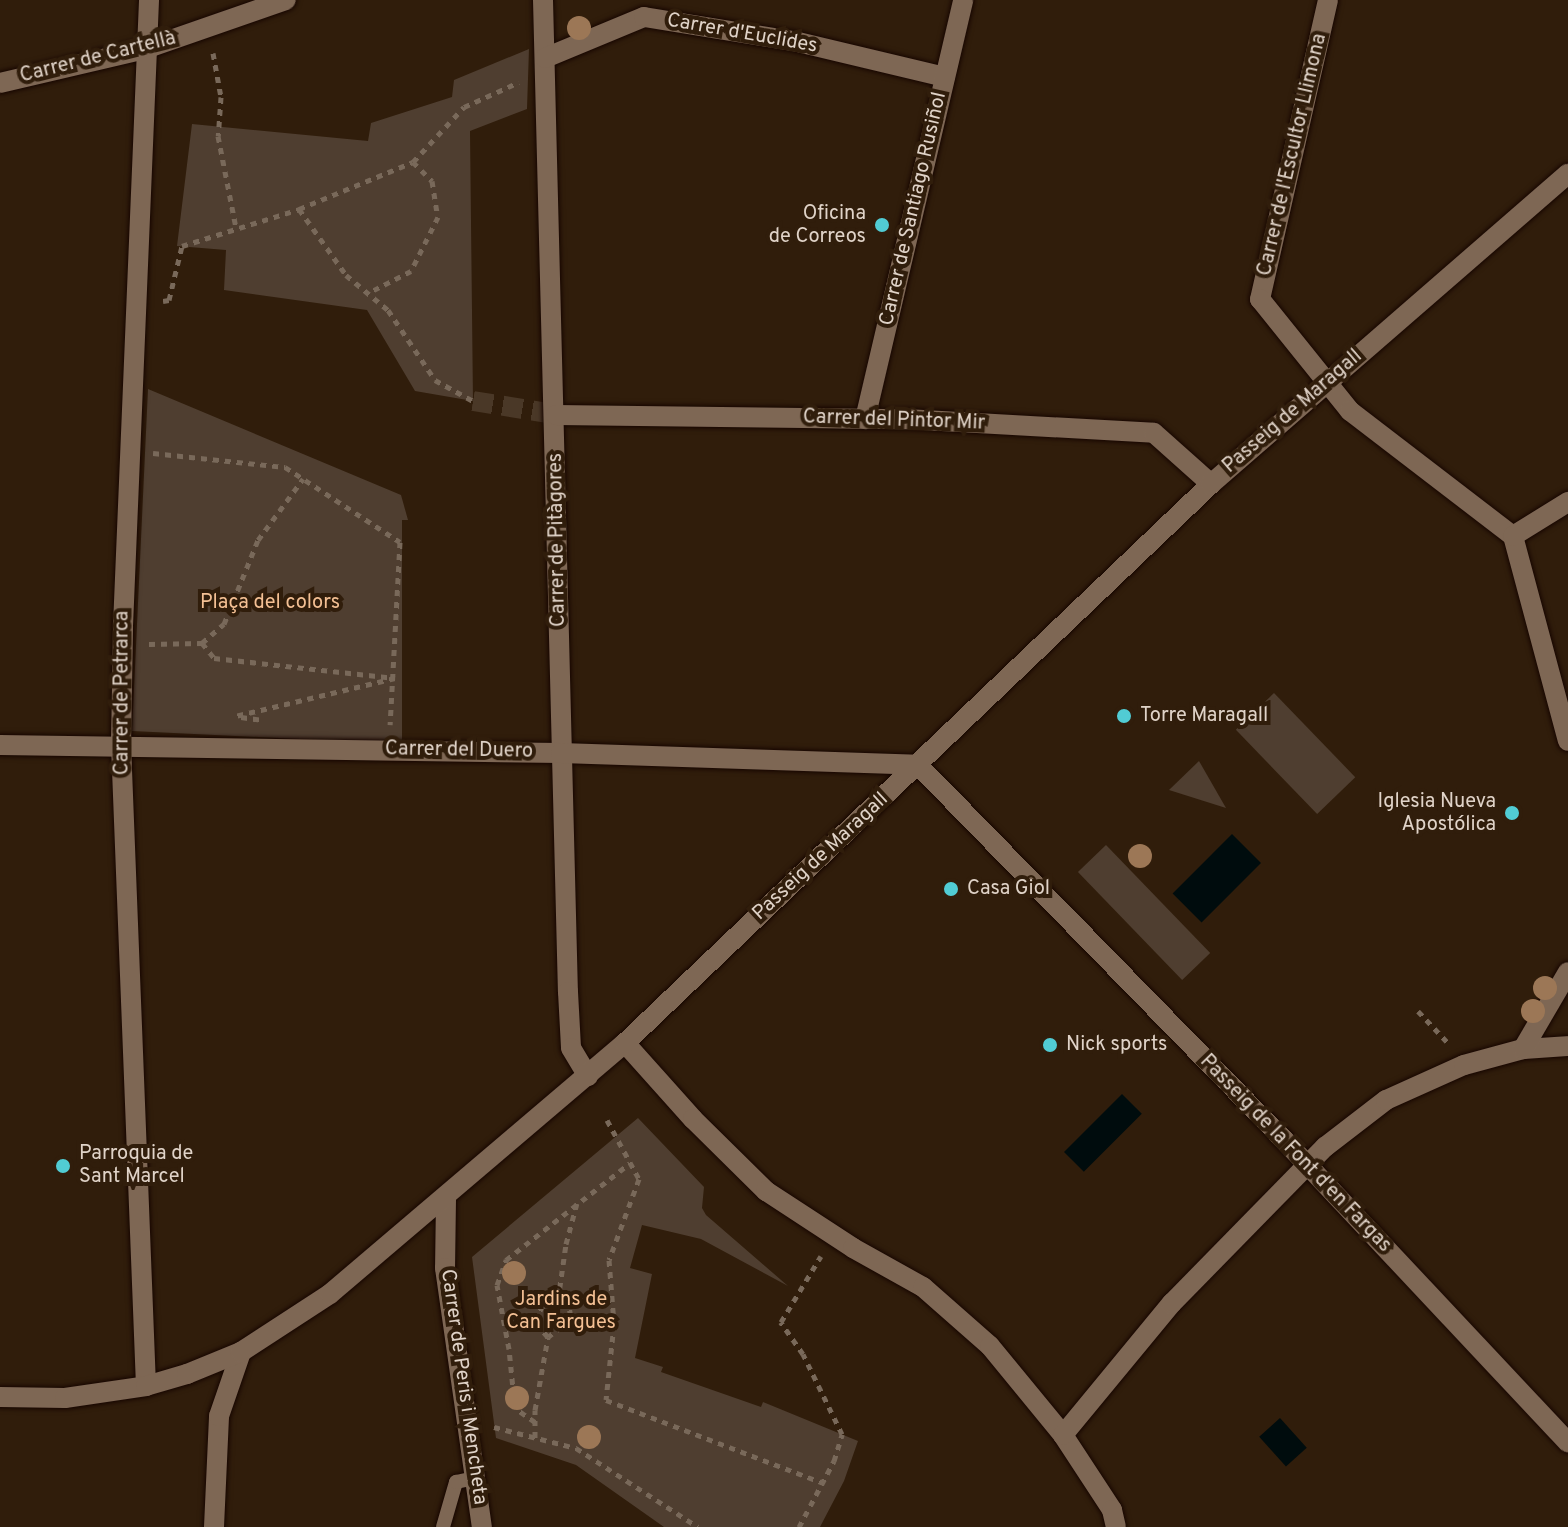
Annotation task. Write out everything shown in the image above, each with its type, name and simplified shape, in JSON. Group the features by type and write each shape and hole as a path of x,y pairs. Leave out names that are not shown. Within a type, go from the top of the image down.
{"street":[{"name":"Carrer de Petrarca","path":"146,1386 121,744 149,0"},
{"name":"Carrer de Cartellà","path":"0,83 145,49 286,0"},
{"name":"Carrer de Pitàgores","path":"543,0 571,1048 588,1076"},
{"name":"Carrer de Santiago Rusiñol","path":"865,419 963,0"},
{"name":"Carrer de l'Escultor Llimona","path":"1326,383 1260,299 1328,0"},
{"name":"Carrer d'Euclides","path":"545,58 644,17 798,42 945,77"},
{"name":"Passeig de Maragall","path":"0,1397 65,1398 146,1386 241,1352 330,1294 446,1199 625,1043 1211,484 1568,174"},
{"path":"1326,383 1350,411 1513,536 1568,741"},
{"name":"Carrer del Pintor Mir","path":"556,415 865,419 1154,433 1211,484"},
{"path":"1513,536 1568,502"},
{"name":"Carrer del Duero","path":"0,745 121,744 561,753 918,765"},
{"name":"Passeig de la Font d'en Fargas","path":"918,765 1307,1164 1568,1442"},
{"path":"1523,1049 1568,972"},
{"path":"625,1043 693,1119 766,1191 853,1248 923,1287 990,1346 1063,1435 1114,1518 1097,1527"},
{"path":"1063,1435 1172,1303 1307,1164 1386,1100 1464,1065 1523,1049 1568,1046"},
{"name":"Carrer de Peris i Mencheta","path":"446,1199 445,1268 482,1527"},
{"path":"214,1527 219,1416 241,1352"}],"lane":[{"path":"443,1527 456,1482 475,1478"}],"path":[{"path":"213,53 221,97 218,136 236,228"},
{"path":"163,301 169,300 182,246 299,209 413,162 464,107 528,78"},
{"path":"368,293 411,271 438,217 432,181 413,162"},
{"path":"299,209 346,275 388,310 435,380 473,401"},
{"path":"152,453 285,467 400,542 390,731"},
{"path":"144,644 202,643 224,624 258,540 303,479"},
{"path":"202,643 214,658 395,678"},
{"path":"236,716 395,678"},
{"path":"1418,1011 1454,1049"},
{"path":"607,1120 639,1179 609,1260 614,1324 606,1400 823,1483"},
{"path":"535,1422 515,1408 497,1285 506,1260 630,1163"},
{"path":"558,1300 566,1244 577,1203"},
{"path":"799,1527 823,1483 842,1434 803,1354 781,1322 821,1255"},
{"path":"534,1321 545,1302 568,1298 571,1319"},
{"path":"535,1438 548,1337 571,1319 614,1324"},
{"path":"504,1323 534,1321"},
{"path":"534,1321 548,1337"},
{"path":"509,1429 576,1448 698,1527"}],"green space":[{"path":"529,49 527,109 470,131 473,401 415,391 367,310 224,290 226,250 177,246 192,124 368,141 371,123 452,97 454,80"},
{"name":"Plaça del colors","path":"148,389 401,495 408,520 402,520 402,744 132,731"},
{"path":"1274,693 1355,777 1317,814 1236,730"},
{"path":"1199,761 1226,808 1169,790"},
{"path":"1106,845 1210,953 1182,980 1078,872"},
{"name":"Jardins de Can Fargues","path":"638,1118 704,1187 702,1208 706,1215 788,1286 701,1239 642,1225 630,1268 652,1274 635,1358 663,1367 661,1372 761,1407 763,1402 858,1441 844,1481 820,1527 664,1527 576,1465 496,1438 472,1257"}],"shaded area":[{"path":"1232,834 1261,863 1202,922 1173,893"},
{"path":"1122,1094 1142,1114 1084,1172 1064,1152"},
{"path":"1280,1418 1307,1448 1286,1466 1259,1437"}],"tunnel":[{"path":"473,401 547,413"}],"place":[{"name":"Oficina de Correos","path":"882,225"},
{"name":"Torre Maragall","path":"1124,716"},
{"name":"Iglesia Nueva Apostólica","path":"1512,813"},
{"name":"Casa Giol","path":"951,889"},
{"name":"Nick sports","path":"1050,1045"},
{"name":"Parroquia de Sant Marcel","path":"63,1166"}]}
